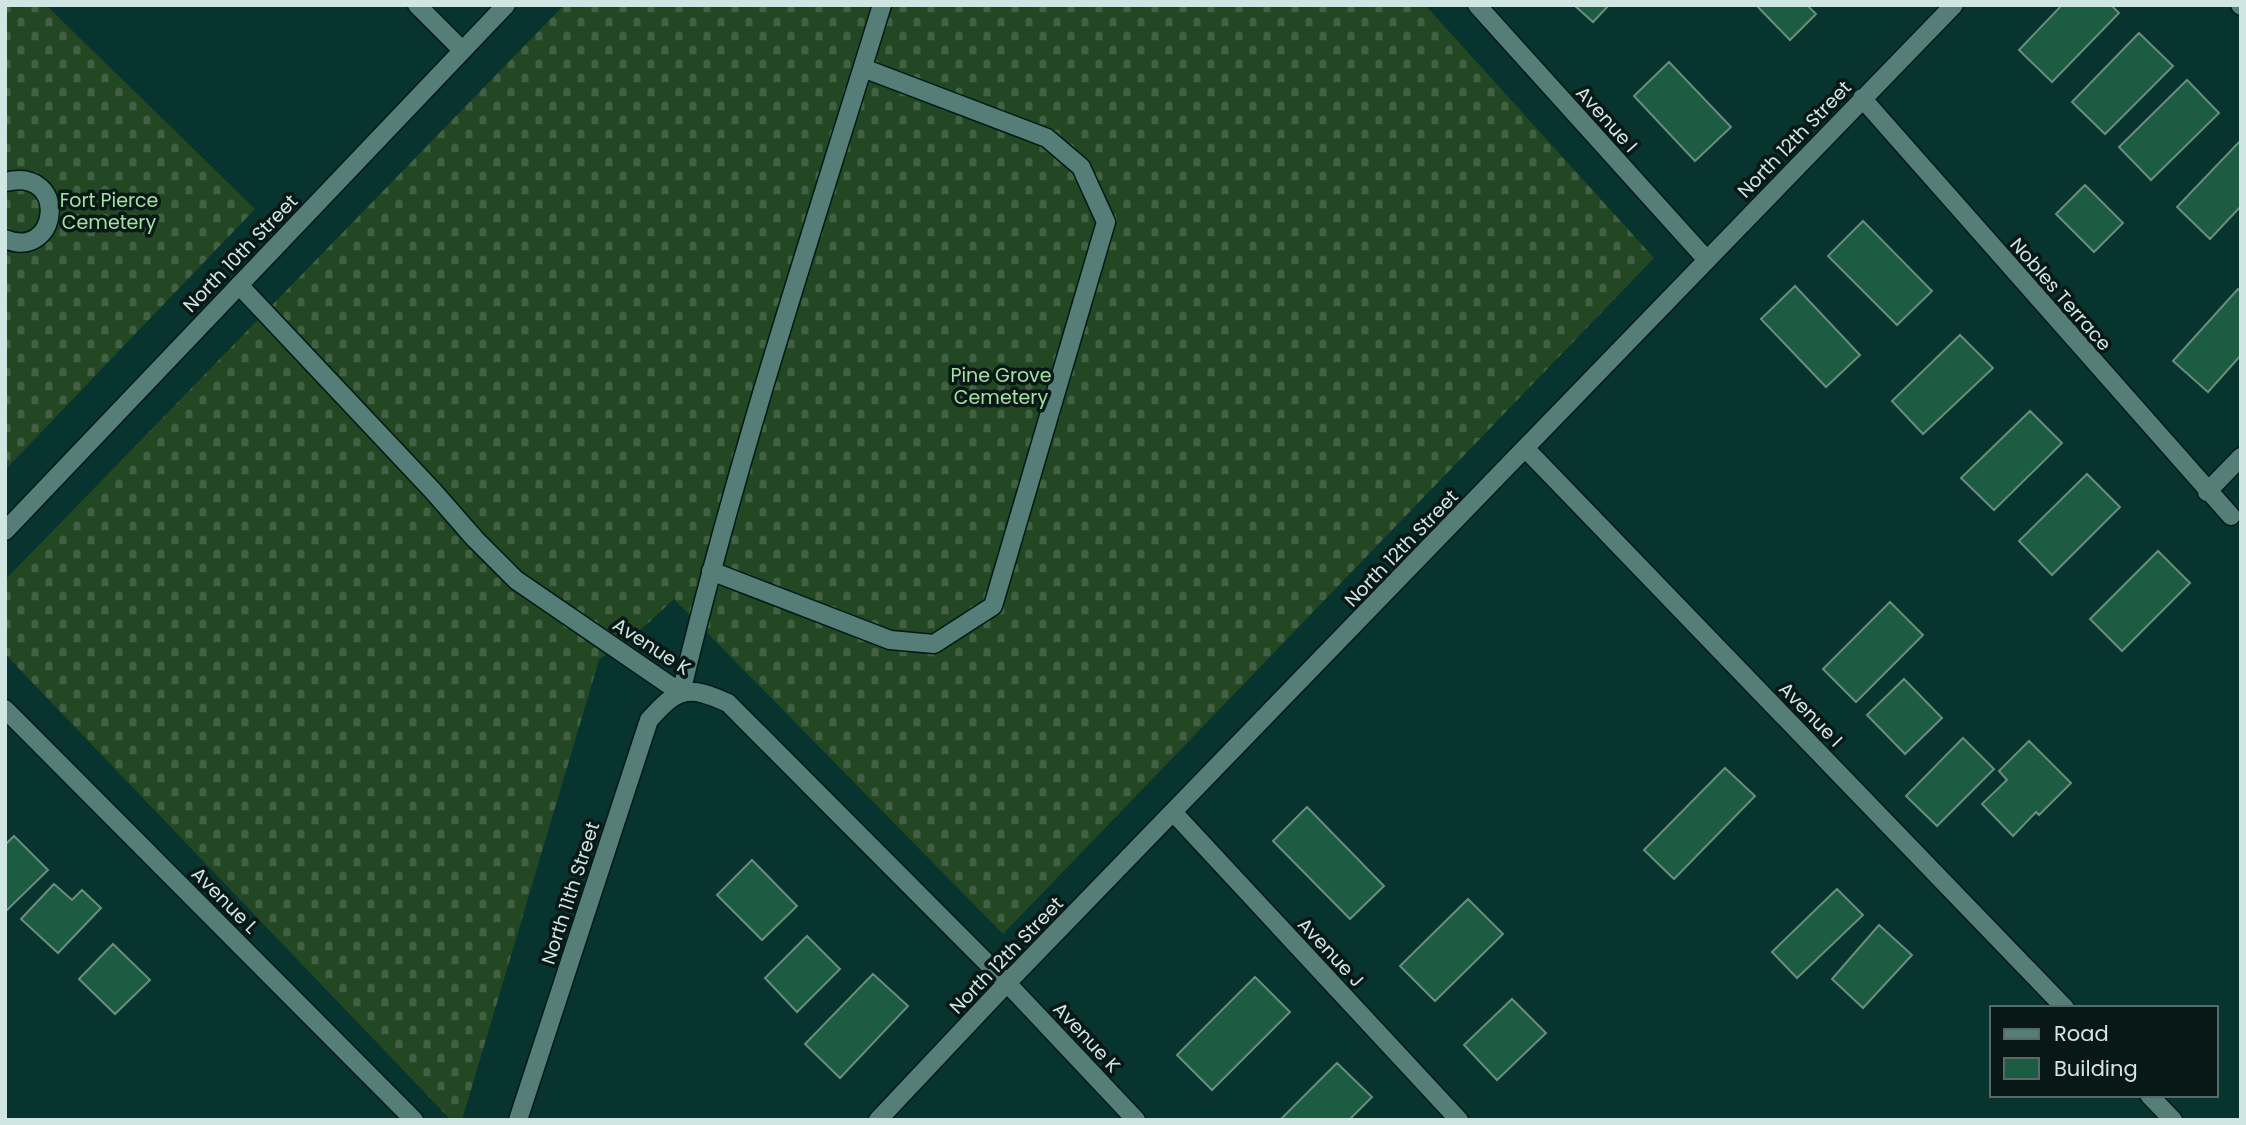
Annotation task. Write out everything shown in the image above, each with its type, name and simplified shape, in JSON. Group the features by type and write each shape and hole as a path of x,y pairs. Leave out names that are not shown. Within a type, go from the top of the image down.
{"street":[{"path":"417,5 462,50"},
{"name":"North 10th Street","path":"5,531 506,5"},
{"path":"681,693 733,489 883,5"},
{"name":"Avenue I","path":"1476,5 1707,260"},
{"name":"North 12th Street","path":"878,1120 1007,983 1527,449 1954,5"},
{"path":"711,571 890,640 934,644 993,606 1106,222 1081,167 1047,138 863,68"},
{"name":"Nobles Terrace","path":"1862,98 2207,492 2231,516"},
{"path":"5,182 30,180 48,197 51,209 49,222 43,232 33,240 21,243 5,239"},
{"name":"Avenue K","path":"239,285 516,580 681,693 702,692 728,703 1007,983 1136,1120"},
{"name":"Avenue I","path":"1527,449 2063,1006"},
{"path":"2207,492 2241,457"},
{"name":"North 11th Street","path":"518,1120 649,720 666,701 681,693"},
{"name":"Avenue L","path":"5,709 414,1120"},
{"name":"Avenue J","path":"1173,812 1459,1120"},
{"path":"2151,1097 2173,1120"}],"green space":[{"name":"Fort Pierce Cemetery","path":"5,5 46,5 255,209 5,470"},
{"name":"Pine Grove Cemetery","path":"564,5 1425,5 1654,258 1003,934 674,599 646,625 599,660 462,1120 451,1120 5,654 5,580"}],"building":[{"path":"1574,5 1609,5 1593,22"},
{"path":"1756,5 1807,5 1816,14 1790,40"},
{"path":"2062,5 2111,5 2119,13 2052,82 2019,50"},
{"path":"2139,33 2173,66 2105,134 2072,102"},
{"path":"1669,62 1731,127 1695,161 1634,96"},
{"path":"2187,80 2219,113 2151,180 2119,147"},
{"path":"2241,140 2241,206 2210,239 2177,207"},
{"path":"2085,185 2123,223 2094,252 2056,214"},
{"path":"1863,221 1932,291 1897,325 1828,256"},
{"path":"1795,286 1860,355 1826,387 1761,319"},
{"path":"2238,289 2241,292 2241,355 2208,392 2173,361"},
{"path":"1960,335 1993,368 1923,434 1892,401"},
{"path":"2030,411 2062,443 1994,510 1961,478"},
{"path":"2087,474 2120,507 2052,575 2019,541"},
{"path":"2158,551 2190,583 2122,651 2090,619"},
{"path":"1890,602 1923,635 1856,702 1823,669"},
{"path":"1904,679 1942,718 1905,754 1867,715"},
{"path":"1963,738 1994,769 1937,826 1906,796"},
{"path":"2029,741 2071,783 2039,815 2036,812 2013,836 1982,804 2007,780 1999,771"},
{"path":"1725,768 1755,796 1674,879 1644,850"},
{"path":"1307,807 1384,886 1350,919 1273,841"},
{"path":"14,836 48,870 5,912 5,845"},
{"path":"752,860 797,906 762,940 717,895"},
{"path":"54,884 72,900 82,890 101,908 58,953 21,919"},
{"path":"1837,889 1863,915 1797,978 1772,952"},
{"path":"1468,899 1503,934 1435,1001 1400,966"},
{"path":"1879,925 1912,955 1863,1008 1832,979"},
{"path":"807,936 840,969 797,1012 765,978"},
{"path":"113,944 150,980 115,1014 79,979"},
{"path":"873,974 908,1006 840,1078 805,1044"},
{"path":"1255,977 1290,1012 1212,1090 1177,1055"},
{"path":"1512,999 1546,1033 1497,1080 1464,1045"},
{"path":"1337,1063 1372,1097 1349,1120 1280,1120"}]}
